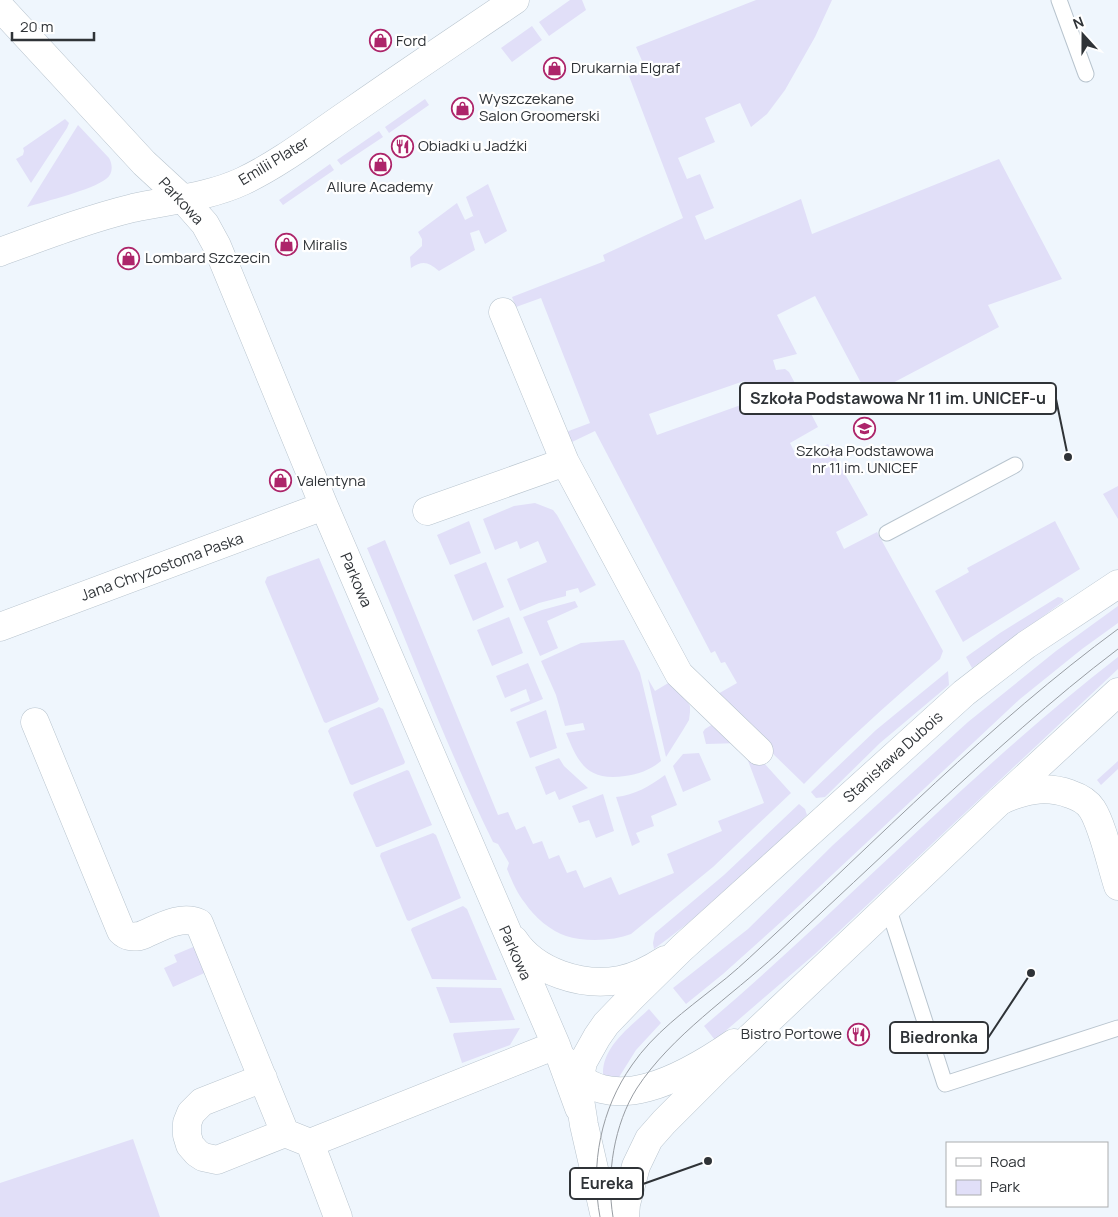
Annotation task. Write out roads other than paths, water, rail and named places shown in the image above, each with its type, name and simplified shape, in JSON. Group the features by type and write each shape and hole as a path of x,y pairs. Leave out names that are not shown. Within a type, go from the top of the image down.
{"street":[{"name":"Emilii Plater","path":"0,252 132,208 182,199 243,181 270,166 515,0"},
{"name":"Parkowa","path":"0,7 144,163 182,199 204,224 217,246 324,506 556,1045 584,1125 605,1217"},
{"path":"503,312 565,462 679,674 759,751"},
{"path":"427,511 565,462"},
{"name":"Jana Chryzostoma Paska","path":"0,627 324,506"},
{"name":"Stanisława Dubois","path":"584,1125 579,1092 579,1078 583,1062 606,1024 632,997 682,948 964,693 1026,645 1118,584"},
{"path":"625,1217 626,1204 636,1166 649,1139 664,1122 718,1068 1118,692"},
{"path":"35,722 121,931 125,935 133,937 182,919 191,919 199,922 285,1133"},
{"path":"1000,801 1022,792 1039,789 1056,790 1077,796 1089,805 1093,811 1118,886"},
{"name":"Stanisława Dubois","path":"502,922 516,944 526,954 547,968 573,979 611,981 633,977 656,966 682,948"},
{"path":"262,1078 202,1102 191,1113 187,1124 187,1135 190,1145 197,1153 202,1157 217,1160 285,1133 310,1143 556,1045 570,1068 579,1078 598,1089 610,1092 627,1091 657,1084 686,1073 711,1059 776,1014"},
{"path":"310,1143 338,1217"}],"lane":[{"path":"1059,0 1086,74"},
{"path":"887,534 1015,465"},
{"path":"888,907 945,1084 1118,1028"}],"tram line":[{"path":"600,1217 596,1177 601,1138 606,1118 621,1082 640,1054 670,1023 744,963 980,742 1071,665 1118,629"},
{"path":"613,1217 611,1167 617,1134 629,1102 637,1088 667,1051 702,1017 777,954 999,748 1118,649"}],"place":[{"name":"Ford","path":"380,41"},
{"name":"Drukarnia Elgraf","path":"555,68"},
{"name":"Wyszczekane Salon Groomerski","path":"463,108"},
{"name":"Obiadki u Jadźki","path":"402,146"},
{"name":"Allure Academy","path":"380,164"},
{"name":"Miralis","path":"287,245"},
{"name":"Lombard Szczecin","path":"129,258"},
{"name":"Szkoła Podstawowa nr 11 im. UNICEF","path":"865,428"},
{"name":"Szkoła Podstawowa Nr 11 im. UNICEF-u","path":"1068,457"},
{"name":"Valentyna","path":"281,481"},
{"name":"Biedronka","path":"1031,973"},
{"name":"Bistro Portowe","path":"858,1034"},
{"name":"Eureka","path":"708,1161"}]}
